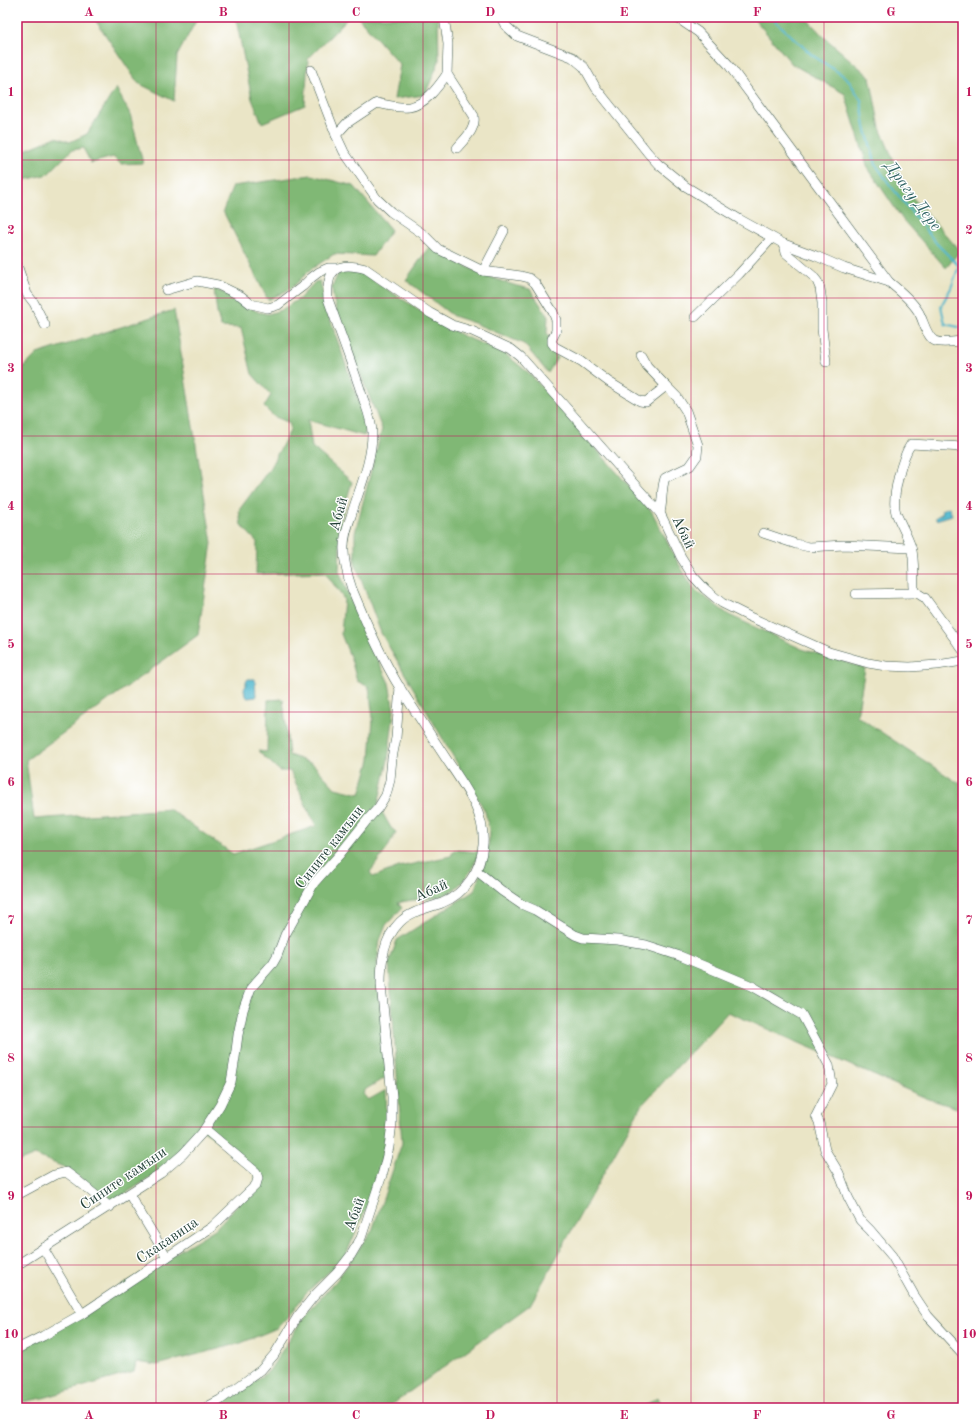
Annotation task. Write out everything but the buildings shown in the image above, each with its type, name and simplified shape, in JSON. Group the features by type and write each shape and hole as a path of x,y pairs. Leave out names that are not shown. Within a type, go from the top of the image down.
{"street":[{"path":"336,136 347,123 377,103 398,107 411,107 426,99 437,89 447,74 448,44 444,17"},
{"path":"501,17 505,25 517,36 572,57 584,67 596,88 613,111 658,164 685,186 784,244 844,268 889,282"},
{"path":"676,17 698,32 728,64 889,282 918,310 930,338 940,342 963,341"},
{"path":"311,70 336,136 344,152 377,199 391,212 423,234 438,249 483,271 528,278 534,283 553,312 556,320 556,331 552,339 552,343 556,347 582,361 609,382 640,401 646,402 666,386"},
{"path":"447,74 474,116 475,123 457,148"},
{"path":"483,271 504,231"},
{"path":"695,317 739,274 772,238"},
{"path":"784,244 786,253 817,281 820,288 822,303 822,329 826,362"},
{"path":"17,265 27,294 34,303 45,325"},
{"name":"Абай","path":"205,1408 220,1400 261,1370 274,1355 298,1316 314,1296 337,1273 351,1255 361,1238 383,1172 389,1147 392,1123 392,1097 381,967 384,948 400,922 422,909 444,902 458,894 468,884 482,858 483,830 478,813 469,793 382,657 367,625 346,568 344,549 346,530 367,467 371,448 372,432 370,419 328,299 327,287 329,280 337,268 349,266 366,269 430,313 452,325 472,331 511,349 521,357 660,513 681,557 693,576 722,602 750,617 829,652 868,663 886,666 910,667 937,665 963,660"},
{"path":"166,290 197,281 218,285 240,296 251,304 268,308 278,305 320,272 328,268 337,268"},
{"path":"640,355 647,366 677,397 686,411 698,445 697,456 690,466 665,478 663,483 660,513"},
{"path":"963,446 911,444 907,449 898,476 895,505 896,512 911,548 914,588 917,593 925,598 963,650"},
{"path":"763,533 809,547 844,545 911,548"},
{"path":"856,594 917,593"},
{"name":"Сините камъни","path":"17,1265 110,1207 167,1168 205,1129 220,1105 231,1082 242,1016 251,988 278,956 285,935 314,883 378,808 386,795 390,780 396,738 400,687"},
{"path":"476,871 502,892 520,904 535,910 575,935 583,938 618,940 646,945 680,956 752,986 802,1014 829,1065 832,1084 816,1116 819,1122 825,1150 839,1173 848,1197 860,1220 892,1256 914,1295 928,1316 963,1354"},
{"name":"Скакавица","path":"17,1349 82,1314 212,1227 256,1185 258,1178 256,1172 205,1129"},
{"path":"17,1195 54,1175 66,1172 110,1207"},
{"path":"129,1194 167,1257"},
{"path":"43,1248 82,1314"}],"green space":[{"path":"198,17 177,56 174,101 138,83 94,18"},
{"path":"232,17 349,17 308,59 305,105 262,123 252,99 236,19"},
{"path":"358,17 438,17 439,61 425,95 394,99 400,65"},
{"path":"753,17 805,17 823,36 870,77 880,128 906,190 960,251 946,268 903,220 868,168 845,94 792,64"},
{"path":"116,88 130,114 143,163 121,164 113,157 91,163 83,148 72,150 48,174 17,182 17,162 23,151 56,137 70,142 87,134"},
{"path":"311,175 354,186 391,230 373,256 334,254 310,270 292,288 268,300 223,211 233,186"},
{"path":"429,247 491,277 530,289 548,316 547,333 557,358 548,373 524,344 453,316 406,280"},
{"path":"346,271 357,271 369,277 461,335 504,353 530,374 652,512 677,561 694,589 729,615 802,649 865,668 857,716 958,783 963,783 963,1110 926,1098 728,1012 641,1106 530,1305 387,1408 216,1408 269,1371 305,1315 336,1281 372,1231 402,1143 389,963 397,940 474,891 486,858 490,834 485,811 381,633 355,563 355,533 382,429 338,317 333,297 332,287 338,274"},
{"path":"320,281 325,304 367,426 364,436 308,420 312,447 352,482 341,519 339,571 362,627 389,683 394,711 388,760 378,805 391,828 396,832 387,849 370,872 373,877 399,867 451,856 454,850 479,852 469,873 459,886 452,891 438,897 398,903 402,908 386,925 380,940 377,963 387,1077 366,1089 363,1094 368,1100 386,1090 387,1130 383,1155 368,1204 345,1257 305,1294 293,1311 277,1328 241,1343 157,1365 136,1362 134,1372 43,1398 17,1403 17,1349 215,1229 256,1185 256,1172 200,1127 172,1164 112,1202 66,1168 35,1155 17,1162 17,374 37,354 174,310 212,543 198,635 26,760 34,819 169,809 233,854 316,826 290,771 280,771 258,751 267,752 268,700 283,699 289,755 313,764 335,788 360,794 370,760 373,718 369,687 357,681 351,659 341,634 344,599 325,572 256,574 257,542 241,525 239,510 268,471 290,431 290,423 273,416 264,407 271,395 252,374 241,328 221,327 217,313 214,289 234,297 258,312 268,314 281,310 299,299 315,282"},
{"path":"657,1397 663,1408 642,1408"}],"water":[{"path":"949,507 952,515 936,520 936,517 943,513 941,510"},
{"path":"248,679 255,679 256,697 248,698 245,696 244,688"}],"waterway":[{"name":"Драгу Дере","path":"771,17 812,55 847,78 861,100 865,127 876,165 937,244 959,266 951,288 941,306 945,324 963,328"}]}
